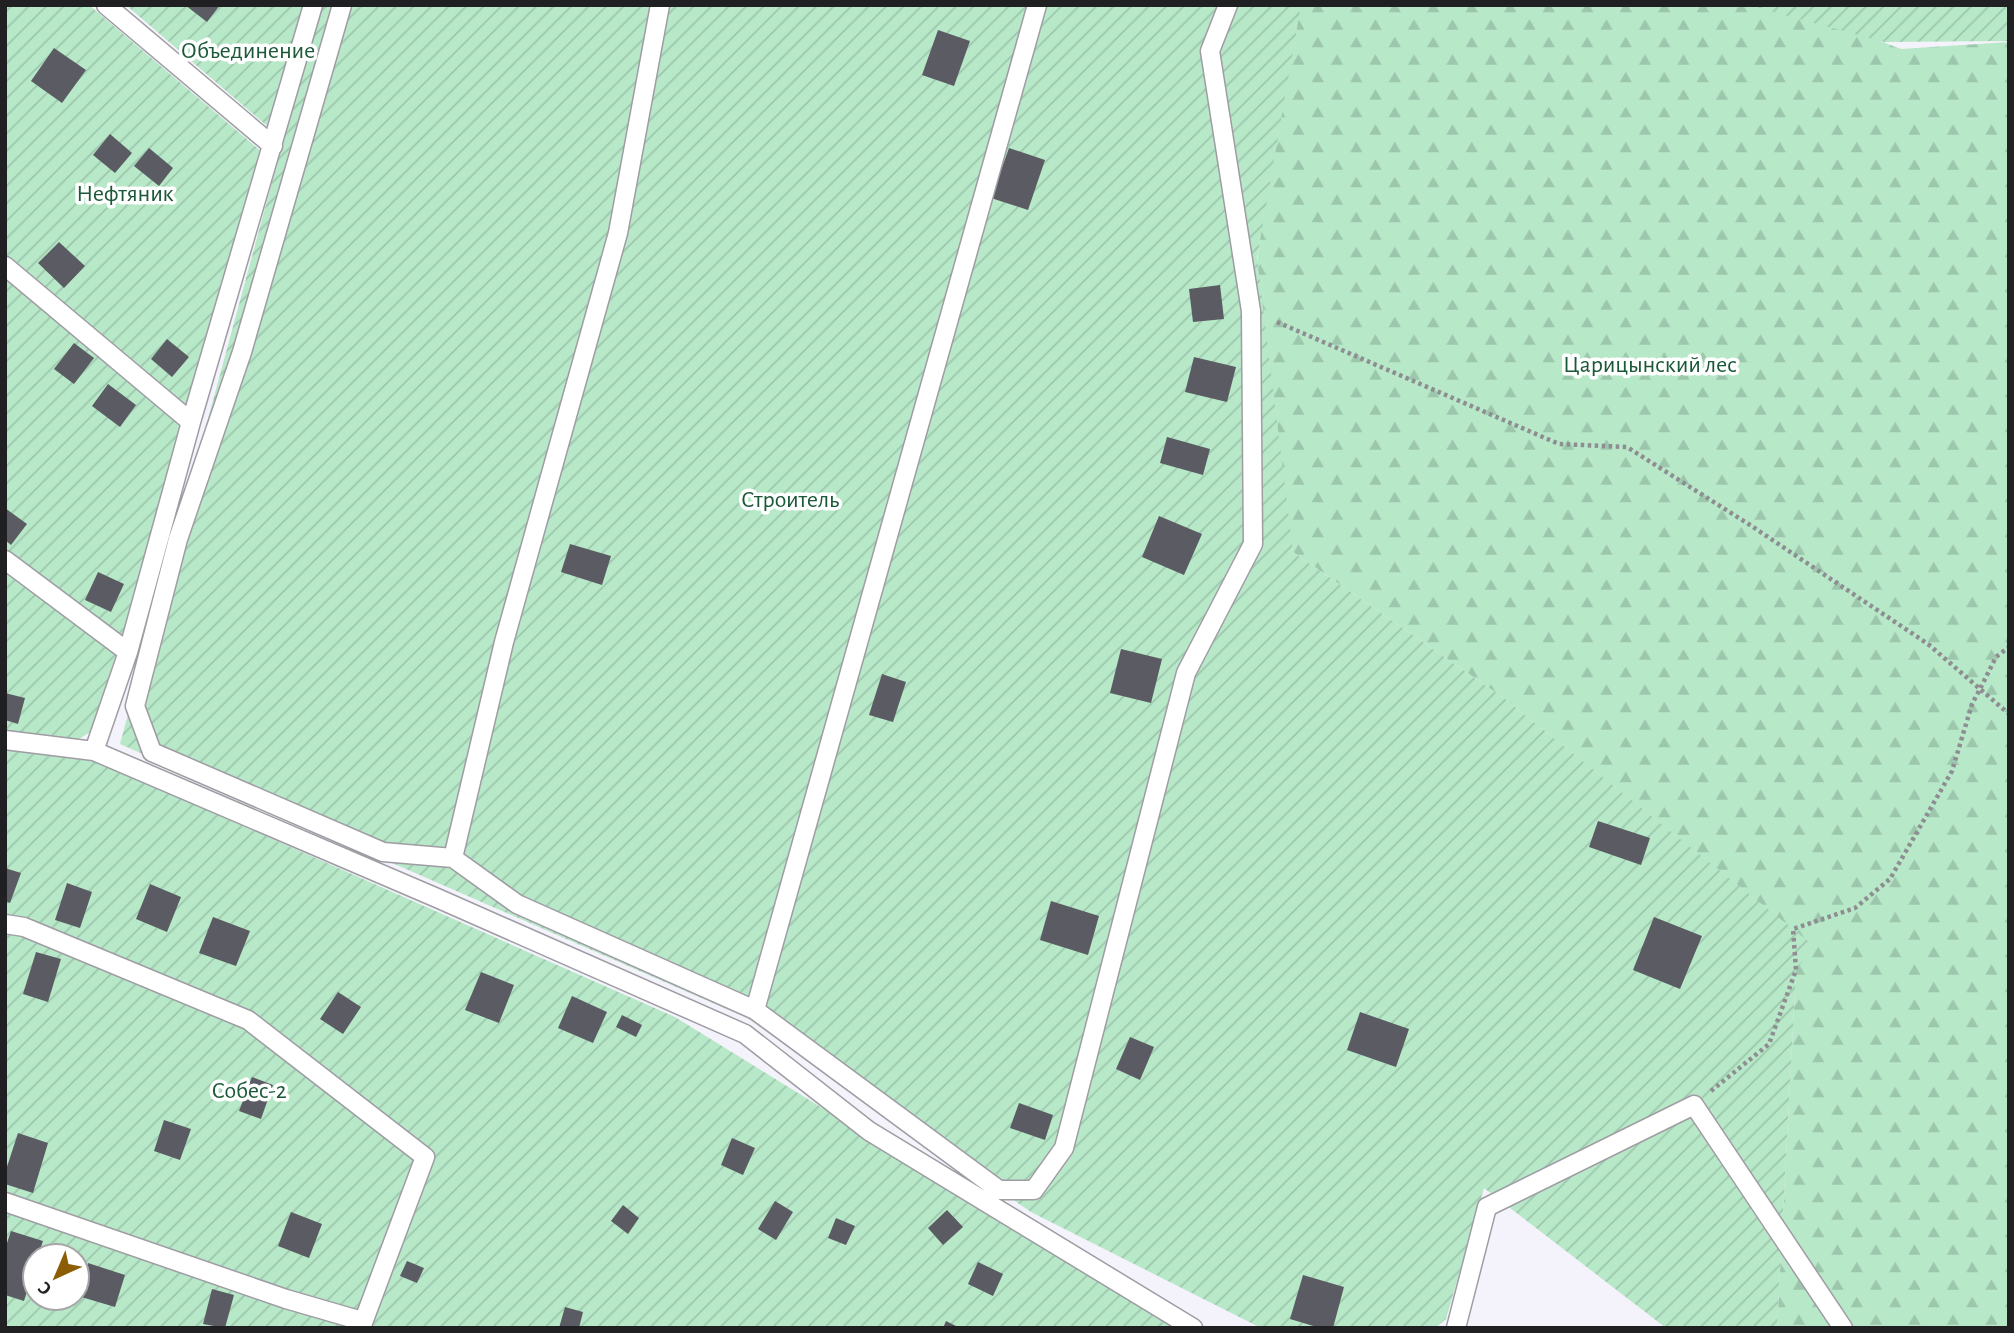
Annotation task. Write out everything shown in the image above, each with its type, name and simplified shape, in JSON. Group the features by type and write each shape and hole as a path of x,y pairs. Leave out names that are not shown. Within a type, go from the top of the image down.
{"lane":[{"path":"106,5 273,146"},
{"path":"94,751 128,652 191,422 313,5"},
{"path":"342,5 242,352 178,538 135,706 152,752 383,852 453,858 517,904 755,1010 999,1190 1034,1190 1064,1147 1186,673 1253,544 1251,311 1210,51 1228,5"},
{"path":"453,858 504,642 618,233 660,5"},
{"path":"755,1010 1037,5"},
{"path":"5,266 191,422"},
{"path":"5,560 128,652"},
{"path":"5,740 94,751 745,1034 869,1131 1193,1328"},
{"path":"5,924 24,927 248,1020 425,1157 361,1325 5,1202"},
{"path":"1456,1328 1487,1207 1694,1105 1843,1328"}],"path":[{"path":"1251,311 1559,444 1627,447 1928,644 2009,714"},
{"path":"1694,1105 1769,1044 1796,970 1793,929 1855,908 1890,879 1952,771 1972,704 1996,657 2009,647"}],"green space":[{"name":"Нефтяник","path":"5,5 89,5 263,153 122,637 90,732 71,744 5,734"},
{"name":"Объединение","path":"126,5 309,5 273,131"},
{"name":"Строитель","path":"320,5 1301,5 1257,258 1293,552 1505,699 1813,945 1796,971 1777,1328 1666,1328 1484,1188 1446,1319 1435,1328 1261,1328 1031,1212 747,1018 120,744"},
{"name":"Царицынский лес","path":"1289,5 1785,5 1901,49 2009,42 2009,1328 1777,1328 1796,970 1812,945 1505,699 1293,552 1251,311"},
{"path":"1748,5 2009,5 2009,41 1884,42"},
{"name":"Собес-2","path":"5,749 96,761 675,1017 1179,1328 5,1328"}],"building":[{"path":"185,5 220,5 207,22"},
{"path":"938,30 970,41 954,86 922,75"},
{"path":"54,48 86,70 62,103 31,81"},
{"path":"110,134 132,153 115,173 93,155"},
{"path":"149,148 173,168 159,186 134,166"},
{"path":"1009,148 1045,160 1028,210 991,198"},
{"path":"59,242 85,266 64,288 38,263"},
{"path":"1220,285 1224,319 1193,322 1189,289"},
{"path":"167,339 189,357 172,377 151,359"},
{"path":"74,343 94,358 74,384 54,369"},
{"path":"1194,357 1236,367 1227,402 1185,392"},
{"path":"108,384 136,405 120,427 92,406"},
{"path":"1167,437 1210,449 1203,475 1160,463"},
{"path":"5,508 27,524 11,545 5,540"},
{"path":"1159,516 1202,534 1184,575 1142,557"},
{"path":"570,544 611,556 602,585 561,572"},
{"path":"98,572 124,584 111,612 85,600"},
{"path":"1121,649 1162,659 1151,703 1110,693"},
{"path":"882,674 906,682 893,722 869,715"},
{"path":"5,693 25,698 18,724 5,720"},
{"path":"1598,821 1650,838 1641,865 1589,847"},
{"path":"5,868 21,873 10,903 5,901"},
{"path":"67,883 92,892 80,928 55,920"},
{"path":"150,884 181,897 167,932 136,919"},
{"path":"1051,901 1099,916 1088,955 1040,940"},
{"path":"213,917 250,931 236,966 199,953"},
{"path":"1654,917 1702,936 1680,989 1633,970"},
{"path":"36,952 61,959 48,1002 23,994"},
{"path":"481,972 514,985 499,1023 465,1010"},
{"path":"338,992 361,1007 343,1034 320,1019"},
{"path":"572,996 607,1012 593,1043 558,1028"},
{"path":"1360,1012 1409,1029 1396,1067 1347,1050"},
{"path":"622,1015 642,1025 636,1037 616,1027"},
{"path":"1130,1037 1154,1047 1140,1080 1116,1069"},
{"path":"252,1077 273,1085 261,1119 239,1111"},
{"path":"1019,1103 1053,1115 1045,1140 1010,1128"},
{"path":"164,1120 191,1129 180,1160 154,1151"},
{"path":"18,1133 48,1143 33,1193 5,1184 5,1173"},
{"path":"732,1138 755,1148 743,1175 721,1165"},
{"path":"775,1201 793,1212 776,1240 758,1229"},
{"path":"623,1205 639,1218 628,1234 611,1221"},
{"path":"947,1210 963,1227 943,1245 928,1228"},
{"path":"291,1212 322,1224 309,1258 278,1246"},
{"path":"836,1218 855,1226 846,1245 828,1238"},
{"path":"11,1231 43,1241 21,1242 21,1300 5,1295 5,1249"},
{"path":"407,1261 424,1268 417,1283 400,1276"},
{"path":"978,1262 1003,1274 993,1296 968,1284"},
{"path":"91,1264 125,1275 115,1307 91,1300"},
{"path":"1303,1275 1344,1287 1333,1328 1320,1328 1290,1319"},
{"path":"212,1289 234,1295 225,1328 203,1324"},
{"path":"565,1307 583,1312 579,1328 559,1328"},
{"path":"946,1321 960,1328 943,1328"}]}
